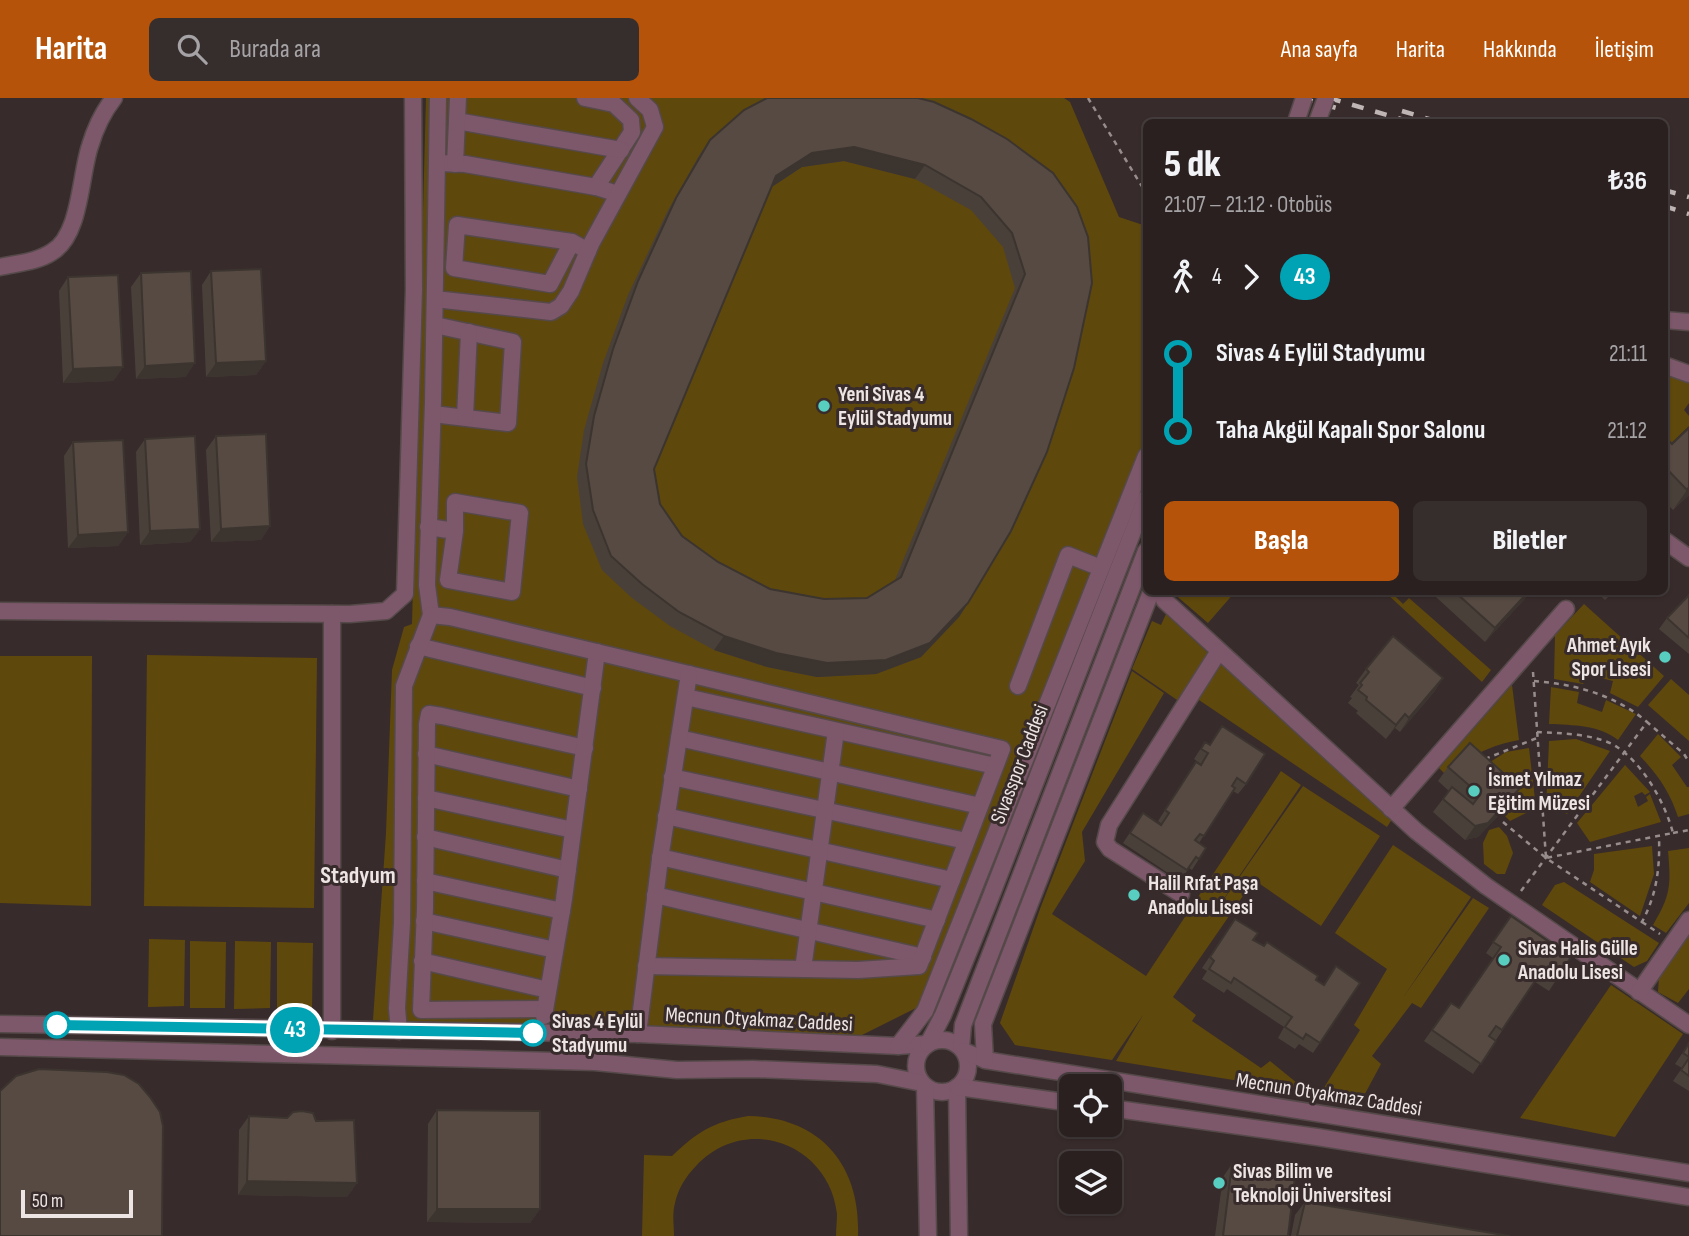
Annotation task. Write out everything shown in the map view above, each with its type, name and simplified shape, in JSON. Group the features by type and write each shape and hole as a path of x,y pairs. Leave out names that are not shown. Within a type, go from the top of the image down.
{"street":[{"path":"0,267 37,259 55,251 69,232 89,147 105,109 114,98"},
{"path":"0,611 332,614 386,611 405,594 414,290 413,98"},
{"path":"399,1031 397,1008 402,923 404,686 431,615 427,585 433,414 438,98"},
{"path":"455,164 458,98"},
{"path":"585,98 614,104 631,120 632,132 596,187"},
{"path":"435,299 456,299 551,312 561,306 634,164 651,138 655,127 650,110 637,98"},
{"path":"1297,119 1304,98"},
{"path":"1318,119 1326,98"},
{"path":"457,121 621,150"},
{"path":"437,163 596,187 618,194"},
{"path":"572,242 550,284 454,268 457,225 572,242 588,251"},
{"path":"1668,320 1689,321"},
{"path":"433,414 508,423 513,342 435,325"},
{"path":"465,417 469,332"},
{"path":"1668,366 1689,374"},
{"path":"898,1046 925,1011 1143,463"},
{"path":"455,502 520,513 512,592 448,580 455,531 455,502"},
{"name":"Sivasspor Caddesi","path":"928,1044 943,1015 979,927 1143,506"},
{"path":"428,527 455,531"},
{"path":"1668,543 1689,558"},
{"path":"1018,686 1068,555 1101,568"},
{"name":"Sivasspor Caddesi","path":"963,1049 963,1025 1143,559"},
{"path":"985,1060 983,1024 1157,596 1416,831 1512,904 1689,1025"},
{"path":"1391,808 1566,609"},
{"path":"332,614 332,1031"},
{"path":"431,615 1002,749 919,966 858,970 646,966"},
{"path":"418,646 593,688"},
{"path":"1181,894 1110,849 1105,842 1110,825 1219,651"},
{"path":"544,1033 545,1009 568,870 597,652"},
{"path":"638,1034 660,856 689,674"},
{"path":"686,696 995,766"},
{"path":"545,1009 421,1010 429,714 585,748"},
{"path":"803,969 836,731"},
{"path":"679,738 980,806"},
{"path":"426,754 579,789"},
{"path":"672,776 967,841"},
{"path":"426,798 573,830"},
{"path":"666,816 952,880"},
{"path":"425,837 568,870"},
{"path":"660,856 937,919"},
{"path":"425,881 562,911"},
{"path":"655,895 923,957"},
{"path":"1639,992 1689,920"},
{"path":"424,921 555,950"},
{"path":"422,961 548,990"},
{"name":"Mecnun Otyakmaz Caddesi","path":"0,1024 638,1034 898,1046 928,1044"},
{"path":"928,1236 924,1084 916,1070 916,1061 919,1053 928,1044 943,1039 954,1042 963,1049 969,1067 966,1077 958,1087 959,1236"},
{"path":"0,1047 569,1060 677,1070 753,1069 877,1074 924,1084 941,1092 958,1087 1059,1100"},
{"name":"Mecnun Otyakmaz Caddesi","path":"963,1049 985,1060 1689,1173"},
{"path":"1122,1110 1317,1137 1689,1197"}],"path":[{"path":"1088,98 1143,188"},
{"path":"1531,649 1546,858"},
{"path":"1533,681 1579,688 1608,697 1635,711 1684,754 1689,762"},
{"path":"1512,904 1647,722"},
{"path":"1537,732 1576,734 1616,746 1650,783 1670,822 1672,833"},
{"path":"1483,760 1501,750 1537,738"},
{"path":"1503,822 1546,858 1673,943"},
{"path":"1546,858 1689,830"},
{"path":"1642,922 1648,911 1660,869 1659,836"}],"shaded area":[{"path":"426,98 1064,98 1070,102 1119,217 1143,225 1143,452 926,1003 862,1035 373,1020 386,833 392,670 404,627 412,624"},
{"path":"1668,370 1689,376 1689,403 1684,410 1689,416 1689,426 1668,446"},
{"path":"1175,595 1232,595 1208,623"},
{"path":"1388,595 1394,595 1403,604 1409,598 1491,670 1482,682"},
{"path":"1584,604 1664,676 1638,707 1610,693 1613,681 1589,675 1583,684 1554,679 1555,635"},
{"path":"1166,614 1210,655 1180,702 1132,669 1152,621 1161,625"},
{"path":"147,655 317,658 314,908 144,906"},
{"path":"0,656 92,656 91,906 0,903"},
{"path":"1223,659 1394,816 1387,827 1196,698"},
{"path":"1132,671 1164,693 1082,832 1085,861 1052,914 1146,976 1281,771 1301,785 1208,922 1303,786 1380,836 1321,926 1254,880 1173,997 1196,1015 1192,1021 1261,1068 1270,1061 1308,1092 1116,1061 1143,1015 1112,1060 1015,1045 1000,1023 1040,909"},
{"path":"1671,679 1689,695 1689,741 1648,705"},
{"path":"1512,685 1519,740 1480,752 1444,773 1439,768"},
{"path":"1551,687 1579,692 1577,703 1602,712 1606,700 1636,714 1618,740 1603,731 1549,724"},
{"path":"1658,734 1681,757 1672,765 1689,787 1689,814 1678,817 1663,784 1640,756"},
{"path":"1576,739 1610,751 1567,814 1558,809 1546,808 1549,741"},
{"path":"1529,748 1536,808 1510,821 1504,815 1515,802 1479,769 1506,752"},
{"path":"1625,765 1650,792 1634,796 1638,807 1648,801 1646,797 1650,794 1661,822 1590,842 1577,823"},
{"path":"1499,827 1507,836 1513,853 1505,874 1497,874 1484,864 1483,843 1489,830"},
{"path":"1393,845 1471,897 1402,999 1473,898 1489,908 1421,1008 1412,1003 1372,1056 1381,1064 1360,1103 1320,1094 1360,1030 1354,1025 1387,969 1335,933"},
{"path":"1652,846 1654,874 1640,916 1590,882 1594,870 1594,854"},
{"path":"1689,848 1689,903 1666,933 1653,925 1668,890 1668,851"},
{"path":"1564,882 1659,943 1647,961 1634,967 1542,905 1555,885"},
{"path":"1689,935 1689,989 1678,1003 1658,992 1659,976"},
{"path":"149,939 185,940 184,1006 148,1007"},
{"path":"190,941 226,942 225,1008 190,1008"},
{"path":"235,941 271,942 270,1008 234,1009"},
{"path":"277,942 313,943 312,1009 277,1009"},
{"path":"1611,985 1683,1034 1615,1137 1520,1118"},
{"path":"748,1116 796,1125 831,1150 852,1187 857,1210 858,1236 836,1236 837,1214 831,1189 818,1169 802,1154 782,1144 760,1139 738,1141 716,1150 692,1170 676,1198 674,1236 642,1236 644,1155 672,1156 706,1129"}],"building":[{"path":"767,98 918,98 934,102 1007,139 1053,173 1077,207 1088,237 1092,283 1074,368 1047,452 1011,531 968,603 930,643 886,660 827,663 776,653 724,636 679,612 611,556 593,510 586,464 594,416 613,349 638,281 676,198 710,140 744,110","holes":["854,147 925,165 981,197 1012,233 1025,274 901,577 867,598 824,599 770,589 718,562 682,536 660,504 654,469 776,176 812,153"]},
{"path":"261,269 266,361 216,363 211,271"},
{"path":"191,271 195,363 145,366 141,273"},
{"path":"118,275 123,367 73,369 68,277"},
{"path":"1689,428 1687,490 1668,470 1668,440 1672,444"},
{"path":"266,434 270,526 221,529 216,436"},
{"path":"195,436 200,529 150,531 145,439"},
{"path":"123,440 128,532 78,535 73,442"},
{"path":"1458,595 1525,595 1495,628"},
{"path":"1689,595 1689,638 1667,618"},
{"path":"1393,636 1443,678 1409,718 1405,714 1396,725 1358,690 1369,672 1366,669"},
{"path":"1222,726 1265,754 1246,784 1237,778 1232,786 1235,788 1204,836 1200,834 1195,840 1206,848 1187,870 1130,833 1143,813 1161,825 1169,813 1165,810 1196,762 1201,765 1208,753 1201,749 1205,742 1210,745"},
{"path":"1470,743 1520,788 1488,823 1475,826 1443,799 1452,787 1473,804 1480,795 1448,767"},
{"path":"1511,916 1571,957 1556,980 1536,967 1529,977 1535,981 1502,1030 1496,1026 1489,1036 1496,1041 1481,1064 1432,1030 1451,1003 1459,1008 1501,947 1493,942"},
{"path":"1235,919 1258,933 1253,940 1264,946 1267,942 1318,976 1316,980 1324,985 1336,966 1360,983 1320,1043 1306,1034 1303,1039 1285,1027 1292,1017 1234,978 1231,983 1209,969 1214,961 1210,957"},
{"path":"1689,1043 1689,1057 1683,1053"},
{"path":"1689,1058 1689,1076 1681,1070"},
{"path":"39,1069 124,1075 139,1084 150,1097 160,1112 163,1126 162,1236 0,1236 0,1091 16,1076"},
{"path":"437,1110 540,1111 540,1209 437,1209"},
{"path":"293,1112 313,1113 316,1121 354,1120 357,1183 247,1181 249,1116 287,1118"},
{"path":"1232,1164 1295,1176 1288,1236 1223,1236"},
{"path":"1305,1202 1510,1236 1297,1236"}],"railway":[{"path":"1301,98 1340,109"},
{"path":"1329,98 1401,119"},
{"path":"1402,111 1429,119"},
{"path":"1668,191 1689,197"},
{"path":"1668,207 1689,214"}],"bus line":[{"name":"43","path":"57,1025 533,1033"}],"place":[{"name":"Yeni Sivas 4 Eylül Stadyumu","path":"824,406"},
{"name":"Ahmet Ayık Spor Lisesi","path":"1665,657"},
{"name":"İsmet Yılmaz Eğitim Müzesi","path":"1474,791"},
{"name":"Halil Rıfat Paşa Anadolu Lisesi","path":"1134,895"},
{"name":"Sivas Halis Gülle Anadolu Lisesi","path":"1504,960"},
{"name":"Sivas 4 Eylül Stadyumu","path":"533,1033"},
{"name":"Sivas Bilim ve Teknoloji Üniversitesi","path":"1219,1183"}],"district":[{"name":"Stadyum","path":"358,875"}]}
